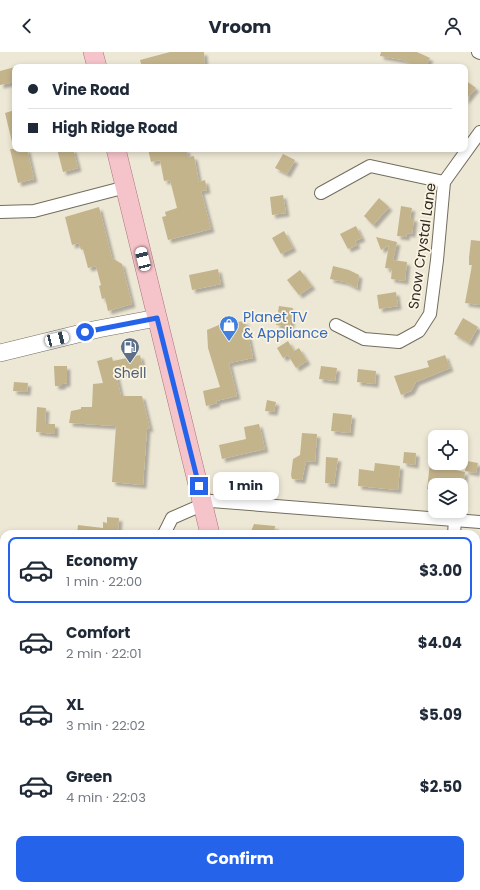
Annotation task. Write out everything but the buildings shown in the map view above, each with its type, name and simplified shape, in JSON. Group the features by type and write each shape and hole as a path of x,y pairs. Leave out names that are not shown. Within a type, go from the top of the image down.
{"main road":[{"path":"94,52 96,64"},
{"path":"117,152 209,530"}],"street":[{"name":"Snow Crystal Lane","path":"468,149 480,132"},
{"name":"Snow Crystal Lane","path":"336,325 364,339 399,342 418,331 430,314 437,260 444,182 466,152"},
{"path":"321,194 370,166 444,182"},
{"path":"0,212 34,211 126,187"},
{"path":"0,354 98,329 157,318"},
{"path":"166,530 172,518 203,503 211,501 480,522"},
{"path":"455,530 456,520"}],"place":[{"name":"Planet TV & Appliance","path":"229,342"},
{"name":"Shell","path":"130,364"}],"route":[{"path":"85,332 157,318 199,486"}]}
